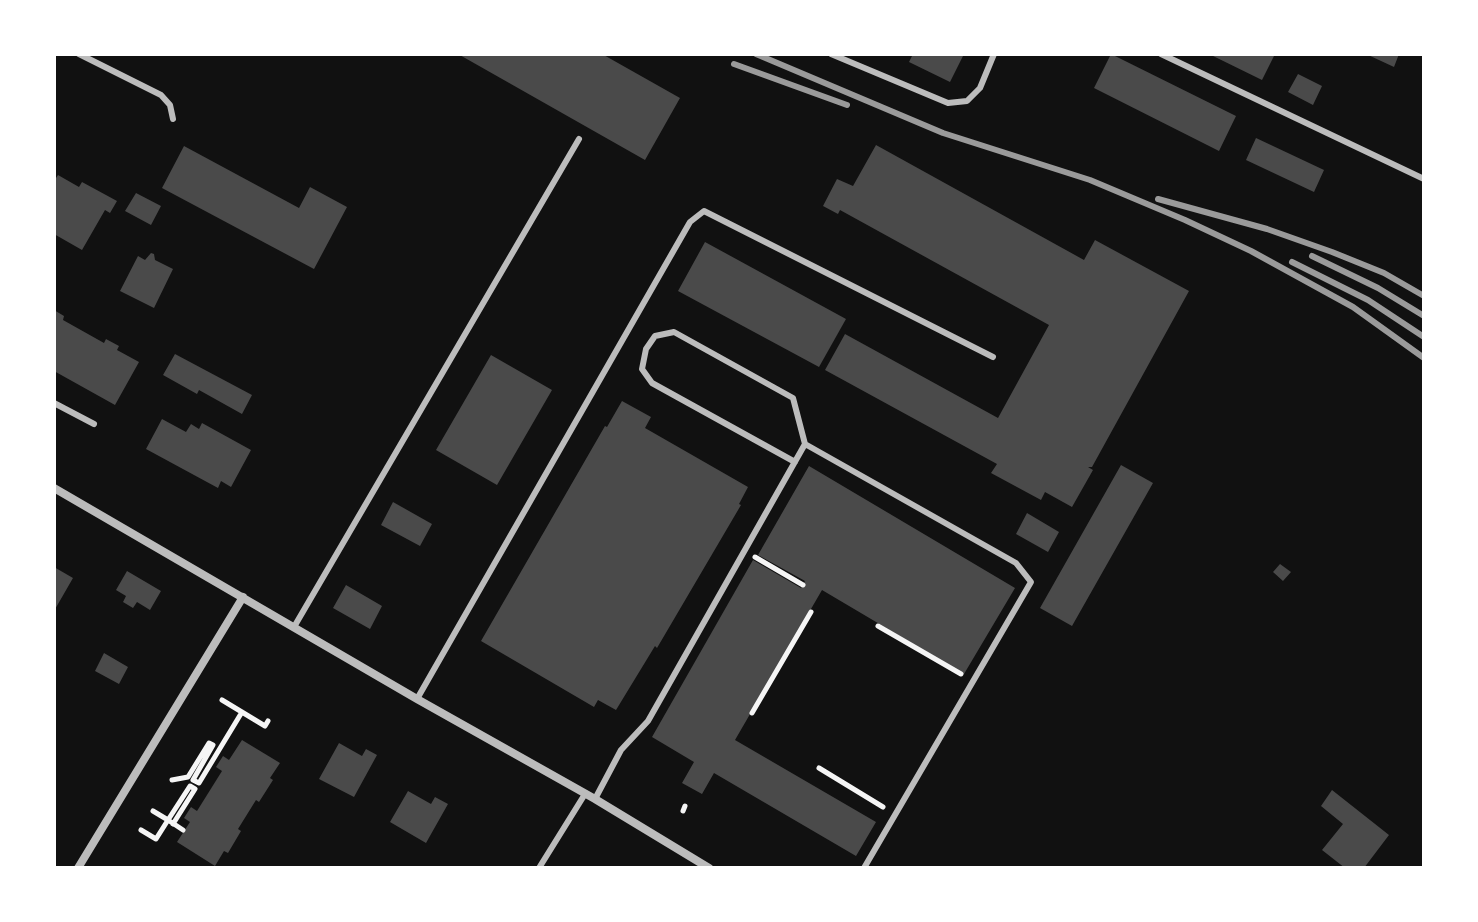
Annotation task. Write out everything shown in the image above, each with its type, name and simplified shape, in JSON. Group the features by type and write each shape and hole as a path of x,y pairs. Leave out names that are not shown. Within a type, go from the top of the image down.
{"street":[{"path":"54,488 595,799 709,868"},
{"path":"79,868 243,597"}],"lane":[{"path":"79,54 161,95 170,105 173,119"},
{"path":"831,54 948,103 967,101 980,88 994,54"},
{"path":"1161,54 1424,179"},
{"path":"294,627 579,139"},
{"path":"417,699 690,222 704,211 993,357"},
{"path":"595,799 621,750 648,721 744,551 795,462 805,444 793,398 674,332 655,336 646,349 642,369 652,383 795,462"},
{"path":"54,403 94,424"},
{"path":"805,444 1016,563 1031,582 864,868"},
{"path":"539,868 585,794"}],"path":[{"path":"744,551 803,585"},
{"path":"752,713 811,612"},
{"path":"878,626 974,681"},
{"path":"222,700 265,726 268,721"},
{"path":"172,780 188,777 209,743 213,745 193,780 199,783 242,712"},
{"path":"819,768 885,808"},
{"path":"141,830 156,839 171,822 195,789 190,786 171,822"},
{"path":"153,811 183,830"}],"building":[{"path":"458,54 602,54 680,98 645,160"},
{"path":"913,54 964,54 950,82 909,62"},
{"path":"1111,54 1236,116 1219,151 1094,88"},
{"path":"1209,54 1275,54 1262,80"},
{"path":"1366,54 1399,54 1394,67"},
{"path":"1298,74 1322,86 1313,105 1288,92"},
{"path":"1256,138 1324,170 1314,192 1246,160"},
{"path":"876,145 1084,260 1095,240 1189,291 1092,467 1088,467 1093,470 1072,507 1045,492 1041,500 991,473 997,464 825,370 845,334 998,418 1049,325 840,210 838,214 823,206 837,179 853,186"},
{"path":"184,146 299,208 310,187 347,207 314,269 162,188"},
{"path":"58,175 79,187 82,182 117,201 110,213 105,210 82,250 54,234 54,181"},
{"path":"136,193 161,206 151,225 125,211"},
{"path":"705,242 846,319 819,367 678,291"},
{"path":"151,253 155,260 173,269 154,308 120,291 138,256 145,260"},
{"path":"54,310 64,316 63,320 104,343 106,339 119,346 117,350 139,362 115,405 54,371"},
{"path":"175,354 252,395 242,414 199,390 197,394 163,375"},
{"path":"491,355 552,390 497,485 436,450"},
{"path":"622,401 651,417 645,428 748,487 741,505 657,648 655,646 616,710 598,700 594,707 481,641"},
{"path":"162,419 186,432 191,424 199,429 202,423 251,450 231,487 221,481 218,488 146,449"},
{"path":"1121,465 1153,483 1072,626 1040,608"},
{"path":"809,466 1015,588 964,674 822,590 735,740 876,822 856,856 714,773 702,794 682,783 694,762 652,737 753,560 801,588 803,585 805,581 758,555"},
{"path":"393,502 432,524 420,546 381,525"},
{"path":"1027,513 1059,532 1048,552 1016,534"},
{"path":"1280,564 1291,572 1283,581 1273,572"},
{"path":"54,567 73,578 54,611"},
{"path":"127,571 161,591 150,610 137,602 133,608 123,602 126,596 116,590"},
{"path":"346,585 382,606 370,629 333,608"},
{"path":"104,653 128,667 119,684 95,671"},
{"path":"242,740 280,763 259,802 256,800 238,829 241,831 228,853 224,851 215,866 177,842 190,822 184,818 191,807 197,811 222,771 216,767 223,756 229,760"},
{"path":"339,743 362,756 366,749 377,755 354,797 319,779"},
{"path":"1332,790 1389,835 1364,868 1345,868 1322,850 1343,824 1321,806"},
{"path":"408,791 431,804 435,797 448,804 426,843 390,822"}],"railway":[{"path":"756,54 943,133 1090,180 1185,220 1251,251 1353,307 1424,358"},
{"path":"734,64 847,105"},
{"path":"1158,199 1267,229 1332,252 1384,273 1424,296"},
{"path":"1312,256 1378,288 1424,316"},
{"path":"1292,262 1368,300 1424,337"}]}
